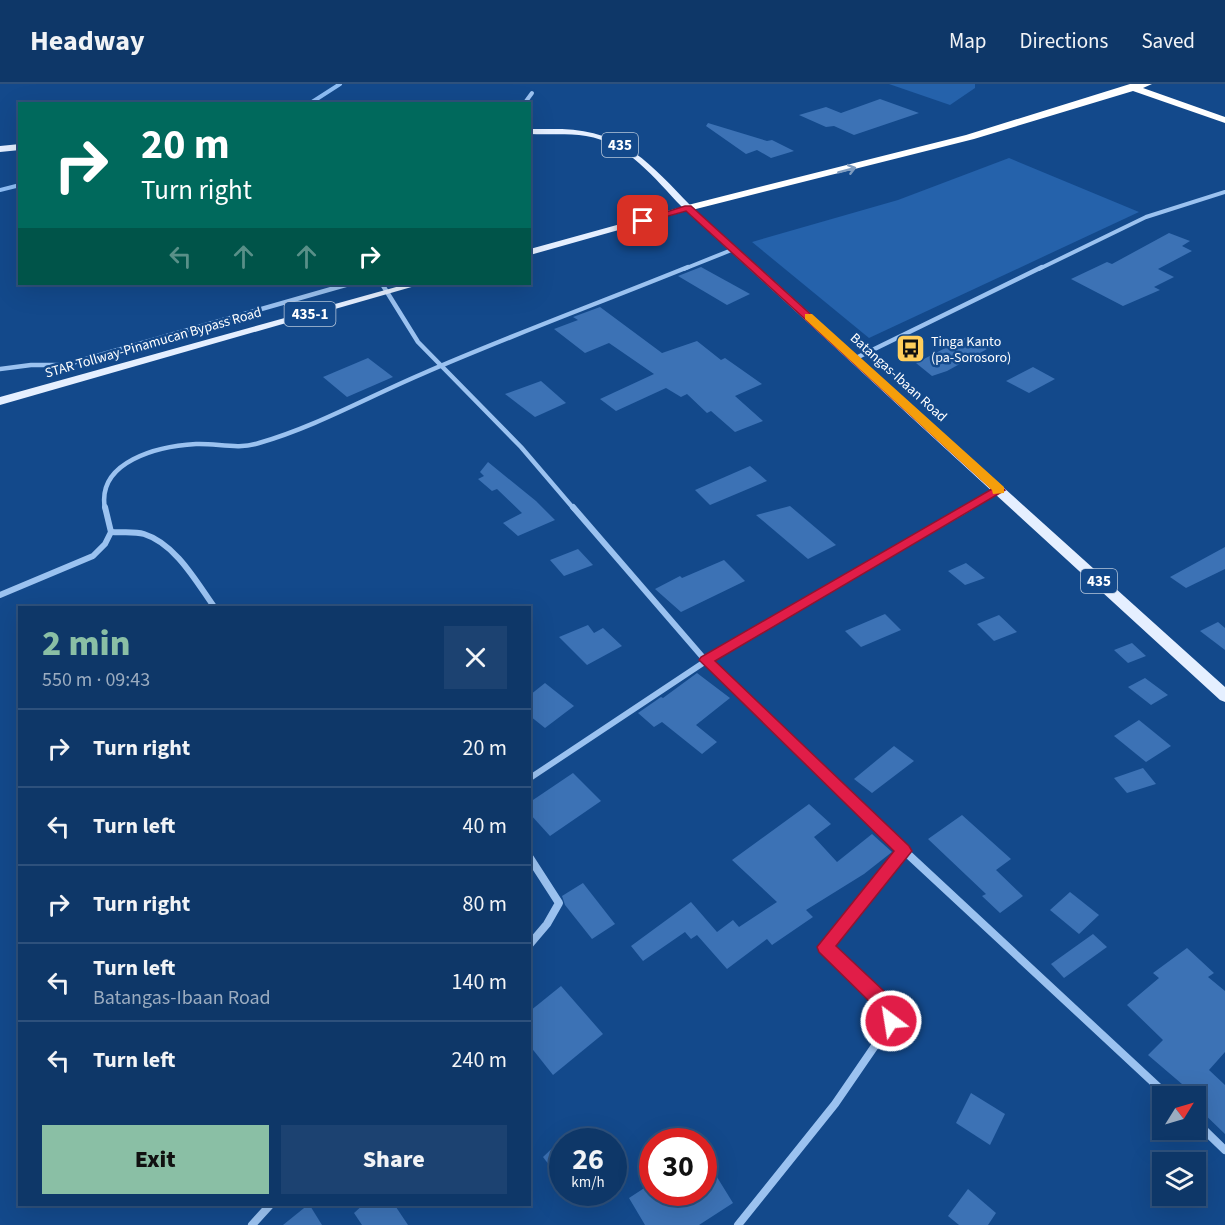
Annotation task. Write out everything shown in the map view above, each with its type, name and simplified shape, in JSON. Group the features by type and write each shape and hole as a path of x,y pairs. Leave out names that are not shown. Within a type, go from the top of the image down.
{"highway":[{"path":"688,208 820,166 957,130 1115,84"},
{"path":"1123,84 1225,120"},
{"path":"1139,84 1225,114"},
{"path":"688,208 970,137 1147,84"}],"main road":[{"name":"Batangas-Ibaan Road","path":"531,132 583,133 611,140 629,151 688,208 1225,696"},
{"path":"0,149 18,147"},
{"path":"531,252 688,208"},
{"name":"STAR Tollway-Pinamucan Bypass Road","path":"0,401 384,288 409,285"}],"street":[{"path":"525,102 532,93"},
{"path":"854,358 1146,217 1225,192"},
{"path":"0,594 93,556 105,544 111,532 102,492 108,479 120,468 176,446 194,443 244,448 260,444 344,410 441,366 734,249"},
{"path":"0,369 31,365 65,365 345,285"},
{"path":"384,288 418,342 521,447 706,660 904,851 1157,1086"},
{"path":"531,777 706,660 1000,490"},
{"path":"111,532 142,534 152,538 190,573 214,606"},
{"path":"738,1225 816,1129 891,1021 889,1010 825,947 904,851"},
{"path":"531,860 559,903 547,924 531,943"},
{"path":"1206,1132 1225,1150"},
{"path":"252,1225 269,1206"}],"shaded area":[{"path":"889,84 975,84 975,88 950,105"},
{"path":"1009,158 1139,212 869,338 752,242 898,200"}],"building":[{"path":"880,99 919,113 854,135 834,126 826,127 799,115 826,107 841,113"},
{"path":"708,123 767,141 772,140 794,151 771,158 757,150 746,154 706,126"},
{"path":"1169,233 1190,241 1182,246 1192,251 1158,269 1174,277 1154,287 1160,290 1123,306 1071,279 1107,262 1112,264"},
{"path":"701,267 750,294 727,305 678,276"},
{"path":"600,307 662,353 697,341 721,360 725,358 762,384 735,396 763,421 735,432 711,411 707,413 687,394 681,397 666,388 616,411 600,399 654,374 609,343 585,353 554,329 578,320 573,317"},
{"path":"965,338 987,349 947,371 932,376 916,363"},
{"path":"368,358 393,377 347,397 323,377"},
{"path":"1033,367 1055,379 1029,393 1006,381"},
{"path":"541,381 566,403 535,417 505,394"},
{"path":"488,462 536,501 555,520 518,536 503,523 522,513 497,489 492,491 478,479 484,476 480,472"},
{"path":"750,466 767,481 710,505 695,490"},
{"path":"790,506 836,545 808,559 756,515"},
{"path":"1225,547 1225,569 1186,588 1170,577"},
{"path":"578,549 593,565 564,576 550,560"},
{"path":"724,560 745,581 681,612 655,589 680,576 682,578"},
{"path":"966,563 985,578 965,585 948,571"},
{"path":"885,614 901,630 861,647 845,631"},
{"path":"999,615 1017,632 994,641 977,624"},
{"path":"1218,622 1225,628 1225,650 1200,631"},
{"path":"588,625 594,633 603,628 622,646 587,665 559,637"},
{"path":"1132,643 1146,656 1128,663 1114,650"},
{"path":"697,673 730,698 696,725 717,742 702,754 662,722 654,727 638,713"},
{"path":"1145,678 1168,695 1151,705 1128,687"},
{"path":"545,683 574,706 545,728 531,717 531,694"},
{"path":"1139,720 1171,746 1146,762 1114,736"},
{"path":"894,746 914,761 872,793 854,779"},
{"path":"1143,768 1156,784 1127,793 1114,778"},
{"path":"573,773 601,801 550,836 531,815 531,801"},
{"path":"809,804 831,824 814,837 837,862 872,834 892,852 864,874 806,910 813,917 772,945 767,939 727,969 697,935 691,939 685,932 643,961 631,946 691,902 717,932 733,920 739,927 777,902 732,860"},
{"path":"962,815 1011,859 996,870 1023,896 1000,913 982,896 986,894 928,839"},
{"path":"583,883 615,924 592,939 565,905 562,896"},
{"path":"1070,892 1099,915 1079,934 1050,910"},
{"path":"1093,934 1107,947 1064,978 1051,964"},
{"path":"1187,948 1214,973 1208,977 1225,991 1225,1052 1209,1070 1225,1085 1225,1134 1206,1116 1206,1086 1184,1086 1148,1055 1163,1040 1127,1005 1159,978 1153,973"},
{"path":"561,986 603,1034 553,1075 531,1047 531,1010"},
{"path":"971,1093 1005,1114 990,1145 956,1123"},
{"path":"549,1151 549,1165 543,1157"},
{"path":"717,1177 733,1203 699,1225 645,1225 629,1198 639,1191 639,1206 717,1206"},
{"path":"968,1189 996,1213 988,1225 959,1225 948,1216"},
{"path":"307,1206 310,1206 322,1225 283,1225"},
{"path":"362,1206 395,1206 408,1225 362,1225 354,1213"}],"waterway":[{"path":"312,102 340,84"},
{"path":"0,190 18,186"}],"slow traffic":[{"path":"809,317 1000,490 997,492"}],"place":[{"name":"Tinga Kanto (pa-Sorosoro)","path":"910,349"}],"route":[{"path":"643,221 688,208 1000,490 706,660 904,851 825,947 889,1010 891,1021"}]}
